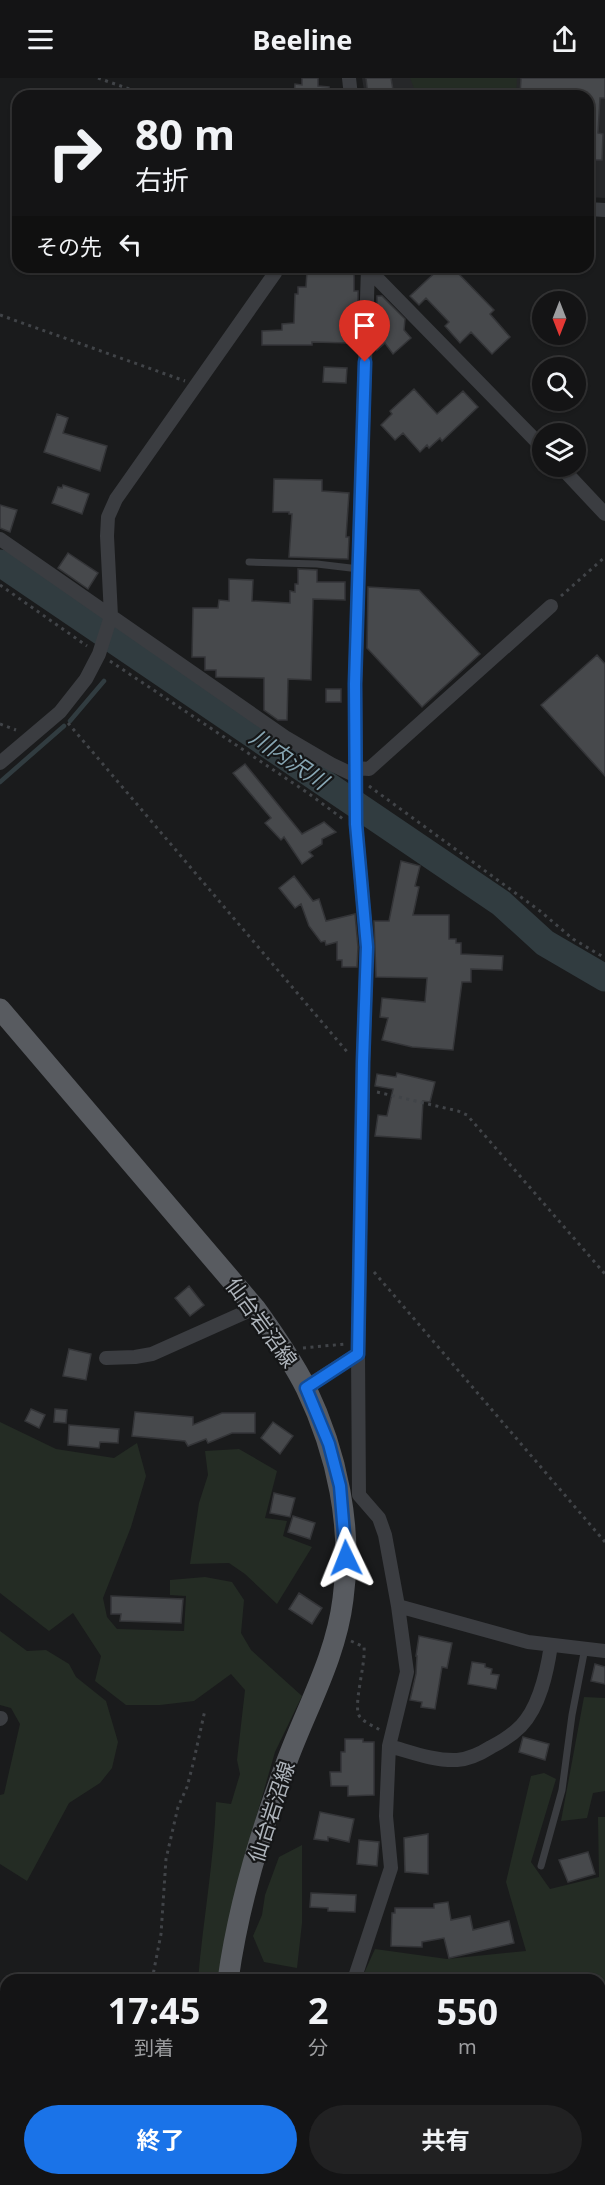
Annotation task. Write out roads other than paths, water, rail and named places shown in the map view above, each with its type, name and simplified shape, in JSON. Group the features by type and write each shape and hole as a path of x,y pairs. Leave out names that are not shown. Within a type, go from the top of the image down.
{"main road":[{"name":"仙台岩沼線","path":"0,1009 255,1308 306,1388 329,1444 342,1496 346,1558 343,1600 336,1637 268,1815 244,1902 229,1974"}],"street":[{"path":"0,763 60,712 86,679 100,651 110,618 107,536 108,517 116,499 275,273"},
{"path":"356,1974 392,1868 386,1816 391,1742 407,1672 385,1535 380,1518 359,1495 359,1254 367,947 357,827 355,684 368,273"},
{"path":"373,273 532,437"},
{"path":"570,477 605,514"},
{"path":"0,539 110,618 285,737 356,777"},
{"path":"356,777 369,769 551,606"},
{"path":"106,1358 152,1354 255,1308"},
{"path":"306,1388 358,1354"},
{"path":"398,1606 500,1635 605,1652"},
{"path":"391,1742 429,1757 456,1760 475,1757 521,1726 535,1703 545,1677 551,1645"}],"lane":[{"path":"249,562 317,564 359,569"},
{"path":"541,1866 562,1790 572,1715 585,1648"}],"waterway":[{"name":"川内沢川","path":"0,563 501,903 545,943 605,978"},
{"path":"115,651 118,642"},
{"path":"70,721 104,681"},
{"path":"0,782 64,726"}]}
